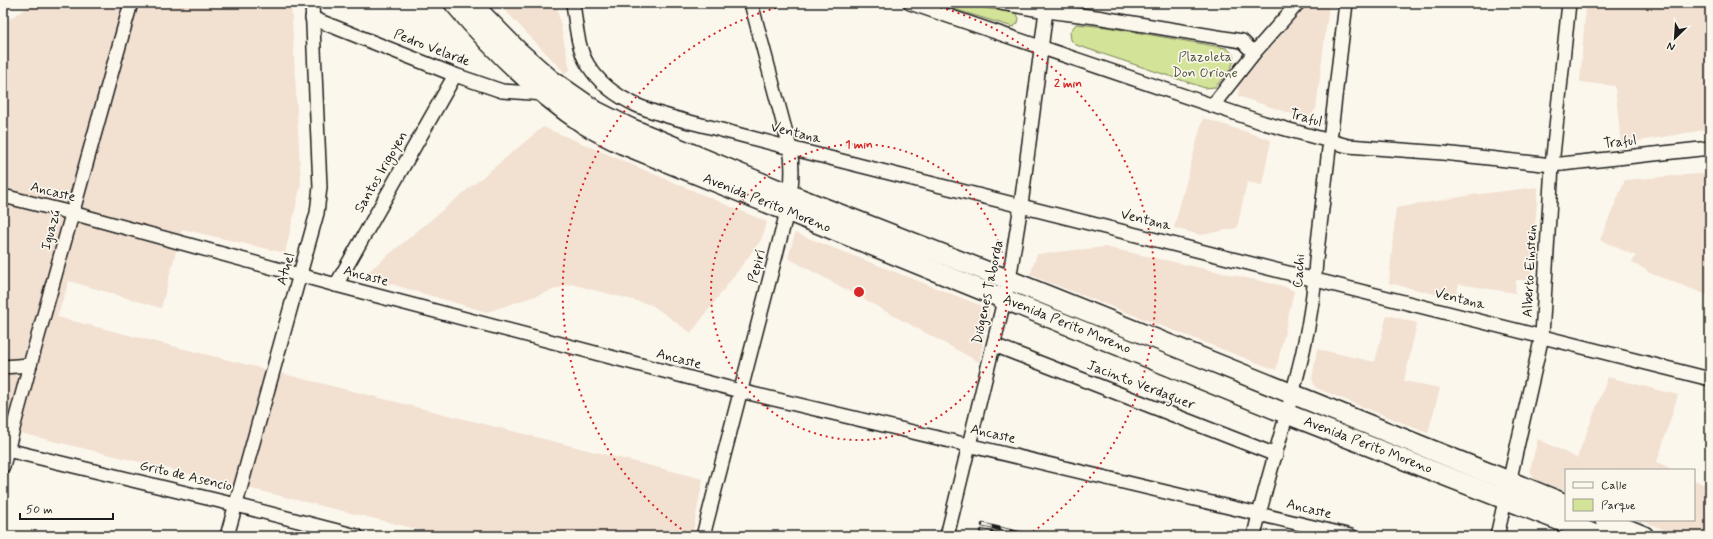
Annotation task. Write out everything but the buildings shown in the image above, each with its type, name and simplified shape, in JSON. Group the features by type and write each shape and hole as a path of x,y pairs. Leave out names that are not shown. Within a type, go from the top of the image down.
{"main road":[{"path":"454,3 505,60 547,86"},
{"path":"471,3 518,51 547,86"},
{"name":"Avenida Perito Moreno","path":"547,86 630,128 789,203 1006,289 1292,395 1509,490 1565,518"},
{"name":"Avenida Perito Moreno","path":"1006,289 1287,414 1509,490 1565,504"},
{"name":"Avenida Perito Moreno","path":"1570,521 1600,536"},
{"path":"1607,521 1644,536"}],"street":[{"name":"Iguazú","path":"3,466 131,3"},
{"name":"Atuel","path":"227,536 314,228 320,187 312,3"},
{"name":"Ventana","path":"573,3 582,51 588,65 603,84 616,94 654,113 1710,379"},
{"name":"Pepirí","path":"703,536 789,203 793,165 790,148 751,3"},
{"name":"Traful","path":"910,3 1264,122 1348,146 1442,153 1552,165 1710,148"},
{"path":"1001,3 1047,7 1242,42 1254,53"},
{"path":"1213,105 1254,53 1298,3"},
{"name":"Cachi","path":"1254,536 1292,395 1313,300 1329,141 1346,3"},
{"name":"Alberto Einstein","path":"1498,536 1542,336 1552,165 1569,3"},
{"name":"Diógenes Taborda","path":"947,536 994,345 1022,206 1047,7"},
{"name":"Pedro Velarde","path":"312,18 455,75 502,91 547,86"},
{"name":"Santos Irigoyen","path":"336,285 455,75"},
{"name":"Ancaste","path":"3,196 72,213 301,276 740,392 1259,513 1351,536"},
{"name":"Jacinto Verdaguer","path":"994,345 1276,455"},
{"path":"3,367 30,364"},
{"name":"Grito de Asencio","path":"7,450 236,505 357,536"}],"shaded area":[{"path":"35,3 291,3 301,184 285,253 182,229 161,308 69,281 57,317 703,479 692,536 446,536 20,433 3,488 3,23"},
{"path":"498,3 556,3 570,70 565,73"},
{"path":"1308,3 1329,3 1316,109 1307,119 1238,96 1239,85"},
{"path":"1586,3 1710,3 1710,129 1621,144 1615,86 1580,82"},
{"path":"1203,118 1271,140 1262,185 1247,182 1237,228 1201,235 1174,228"},
{"path":"543,127 767,222 761,240 691,333 652,305 571,284 487,312 363,276"},
{"path":"1710,173 1710,296 1647,272 1647,270 1632,263 1636,256 1600,240 1625,180"},
{"path":"1538,187 1531,280 1516,280 1515,293 1459,284 1455,299 1389,283 1396,208 1472,195"},
{"path":"795,233 990,309 979,362 788,258"},
{"path":"1105,247 1283,286 1294,291 1276,370 1030,275 1037,254"},
{"path":"1387,315 1417,323 1404,381 1440,388 1428,433 1316,388 1312,379 1317,349 1375,362"},
{"path":"1608,377 1678,395 1657,462 1672,469 1565,469 1565,491 1534,479 1530,470 1538,439 1577,458"},
{"path":"1695,480 1710,487 1710,536 1681,536 1643,521 1695,521"}],"green space":[{"path":"953,3 1016,13 1019,18 1018,23 1013,27 953,9 951,5"},
{"name":"Plazoleta Don Orione","path":"1076,24 1106,27 1226,48 1234,57 1233,62 1231,68 1215,87 1205,88 1076,45 1071,40 1070,32"}],"railway":[{"path":"983,525 1032,536"},
{"path":"982,531 1001,536"}]}
